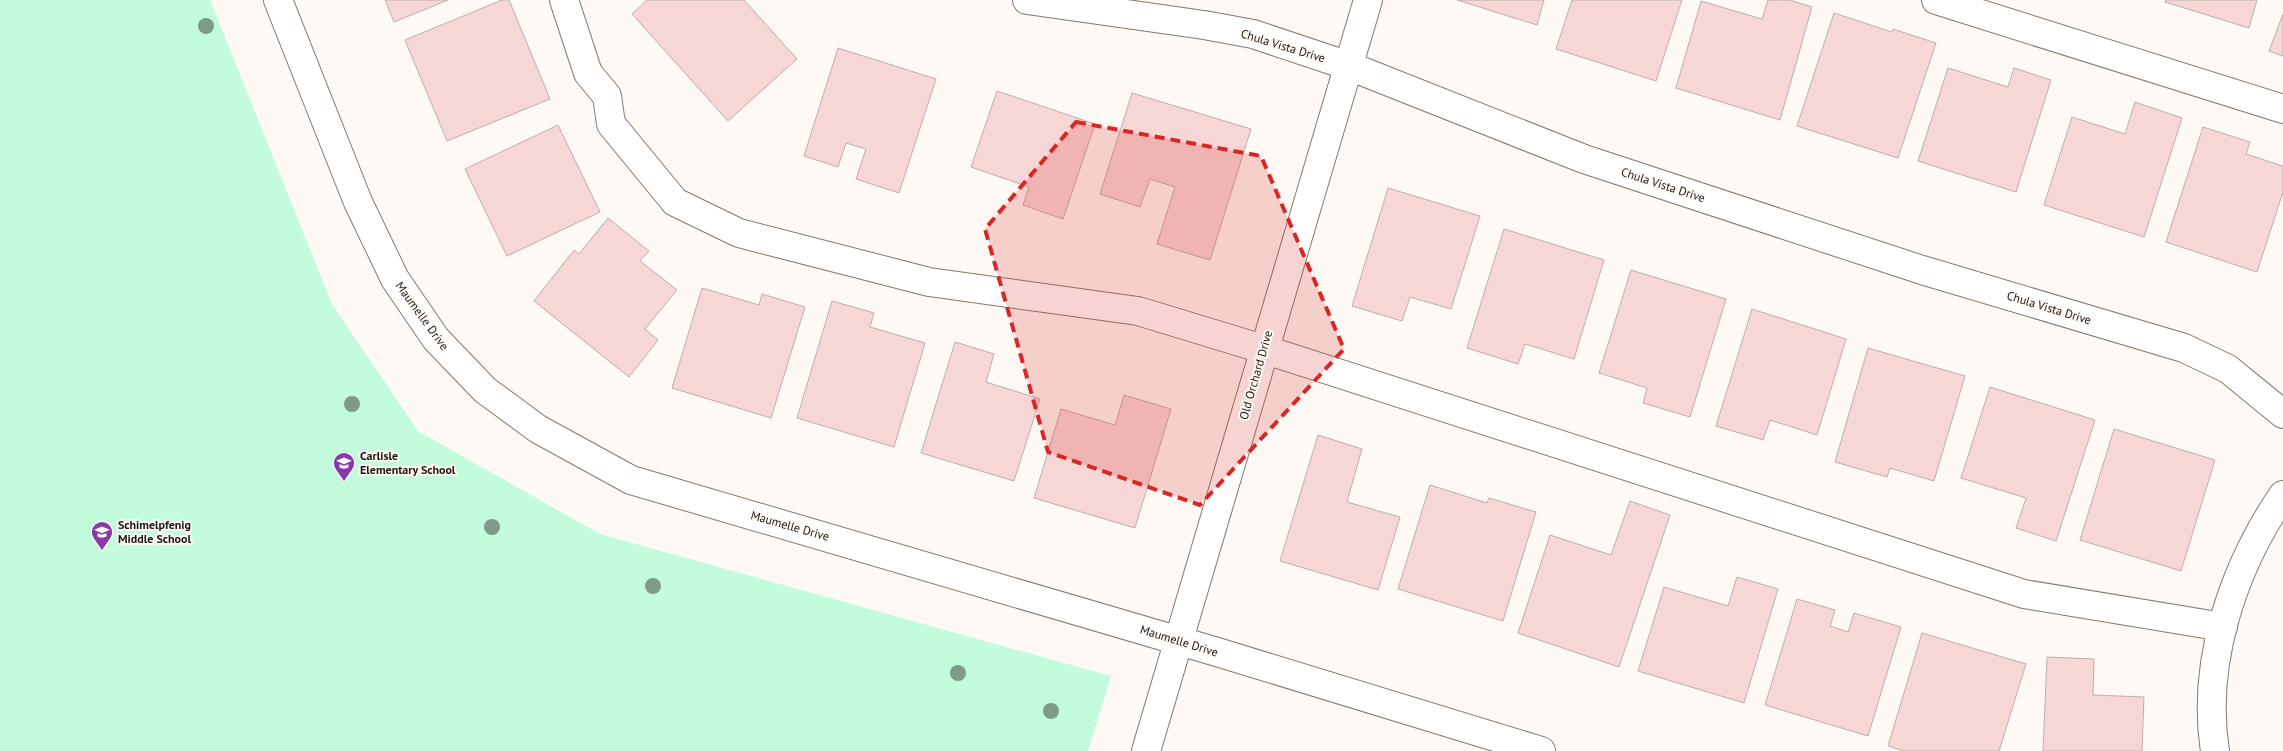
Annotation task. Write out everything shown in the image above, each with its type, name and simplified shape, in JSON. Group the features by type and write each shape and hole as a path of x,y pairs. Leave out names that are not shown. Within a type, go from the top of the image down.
{"street":[{"name":"Maumelle Drive","path":"278,0 358,202 394,279 442,346 485,390 538,429 631,480 1178,641 1541,751"},
{"path":"564,0 588,73 607,96 611,124 675,202 739,233 929,282 1138,311 1263,349 2024,594 2223,627"},
{"name":"Chula Vista Drive","path":"1027,0 1204,25 1253,34 1348,66 1584,159 1922,270 2184,348 2228,369 2283,414"},
{"name":"Old Orchard Drive","path":"1146,751 1263,349 1368,0"},
{"path":"1936,0 2283,109"},
{"path":"2215,751 2211,724 2212,678 2223,627 2243,570 2270,514 2283,495"}],"highlighted area":[{"path":"1076,122 1261,156 1344,349 1200,505 1048,452 985,229"}],"green space":[{"path":"0,0 210,0 332,304 418,431 600,534 1111,676 1088,751 0,751"}],"building":[{"path":"385,0 448,0 394,22"},
{"path":"502,0 509,0 550,99 447,141 405,40"},
{"path":"647,0 744,0 797,59 728,121 632,14"},
{"path":"1457,0 1544,0 1537,25"},
{"path":"1572,0 1682,0 1656,81 1556,49"},
{"path":"1768,0 1790,0 1812,7 1780,120 1676,88 1701,1 1762,19"},
{"path":"2166,0 2257,0 2249,28 2165,2"},
{"path":"1834,13 1892,32 1893,29 1936,43 1898,158 1797,126"},
{"path":"2283,14 2283,56 2269,51"},
{"path":"838,48 936,79 899,193 856,179 866,149 846,143 838,167 804,156"},
{"path":"1948,68 2008,87 2014,68 2051,80 2016,192 1918,161"},
{"path":"997,91 1095,124 1063,219 1023,205 1029,187 971,167"},
{"path":"1132,93 1251,129 1210,260 1157,244 1175,187 1150,179 1140,207 1100,194"},
{"path":"2135,102 2182,118 2144,237 2044,205 2072,117 2125,134"},
{"path":"558,125 600,212 507,256 465,169"},
{"path":"2203,127 2250,142 2246,154 2283,166 2283,192 2257,272 2166,242"},
{"path":"1388,188 1480,216 1451,309 1410,297 1402,321 1352,306"},
{"path":"608,218 649,251 640,261 677,290 645,329 658,340 629,377 534,301 574,250 579,254"},
{"path":"1504,229 1604,260 1574,359 1525,344 1518,364 1467,348"},
{"path":"1631,270 1726,299 1690,417 1643,403 1647,388 1599,373"},
{"path":"702,288 759,305 762,294 805,307 771,418 672,388"},
{"path":"832,301 874,313 870,327 925,343 894,447 797,418"},
{"path":"1752,309 1846,339 1817,435 1770,420 1763,440 1716,426"},
{"path":"955,342 994,354 986,382 1040,399 1014,481 921,453"},
{"path":"1868,348 1965,376 1934,481 1890,468 1887,477 1835,462"},
{"path":"1990,387 2095,420 2056,541 2016,528 2026,498 1961,478"},
{"path":"1124,395 1171,409 1135,528 1034,498 1061,409 1115,425"},
{"path":"2114,429 2215,460 2181,571 2080,540"},
{"path":"1318,435 1362,449 1347,502 1400,517 1378,590 1280,561"},
{"path":"1430,485 1487,503 1489,498 1536,512 1503,621 1398,589"},
{"path":"1630,501 1670,515 1619,667 1518,633 1550,535 1611,555"},
{"path":"1737,577 1778,589 1744,703 1638,671 1664,587 1728,606"},
{"path":"1797,599 1835,610 1830,626 1848,632 1854,613 1901,627 1868,736 1765,705"},
{"path":"1922,633 2026,664 1999,751 1904,751 1888,746"},
{"path":"2047,657 2094,659 2093,695 2144,697 2142,751 2043,751"}],"place":[{"name":"Carlisle Elementary School","path":"344,482"},
{"name":"Schimelpfenig Middle School","path":"102,551"}]}
